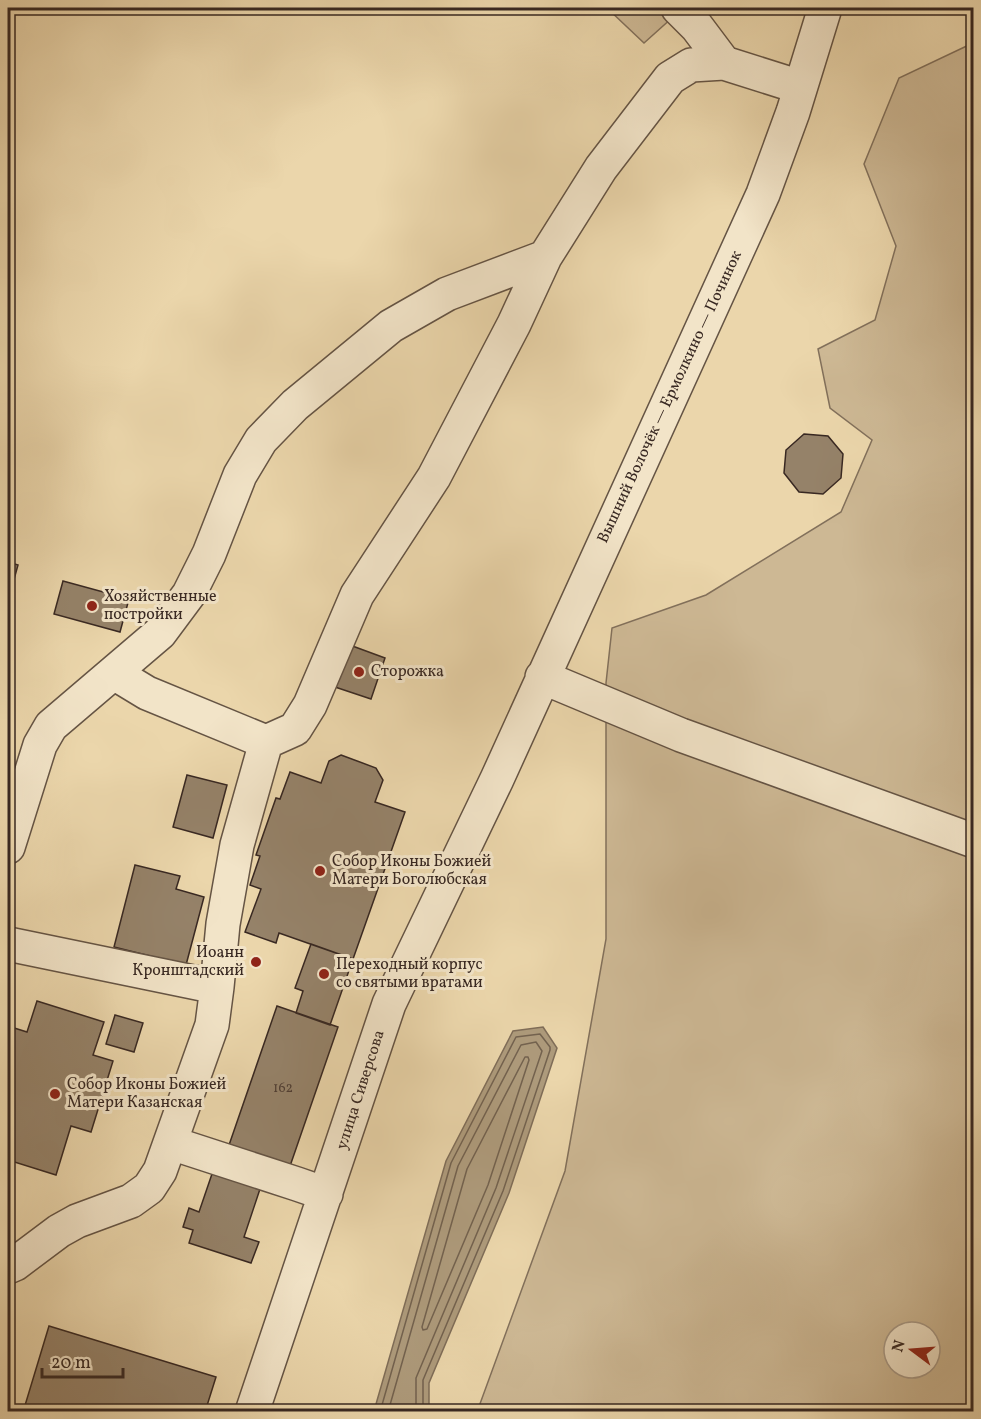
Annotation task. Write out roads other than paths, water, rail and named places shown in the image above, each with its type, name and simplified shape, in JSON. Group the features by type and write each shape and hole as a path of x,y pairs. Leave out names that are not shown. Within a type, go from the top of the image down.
{"street":[{"path":"678,8 697,27 724,63"},
{"name":"Вышний Волочёк — Ермолкино — Починок","path":"497,779 763,194 793,112 825,8"},
{"path":"114,673 147,693 266,742 295,729 310,705 357,595 434,477 514,324 545,257 601,168 670,78 691,65 724,63 800,87"},
{"path":"8,847 40,745 51,726 160,633 189,594 209,554 240,476 261,440 295,405 391,326 447,294 545,257"},
{"path":"542,677 681,735 974,841"},
{"path":"8,1267 59,1231 78,1221 131,1201 149,1188 160,1172 212,1026 223,924 237,845 266,742"},
{"name":"улица Сиверсова","path":"252,1412 389,1004 497,779"},
{"path":"8,945 217,987"},
{"path":"171,1143 326,1194"}],"water":[{"path":"543,1027 557,1048 509,1193 429,1383 429,1411 374,1411 446,1161 513,1031"}],"place":[{"name":"Хозяйственные постройки","path":"92,606"},
{"name":"Сторожка","path":"359,672"},
{"name":"Собор Иконы Божией Матери Боголюбская","path":"320,871"},
{"name":"Иоанн Кронштадский","path":"256,962"},
{"name":"Переходный корпус со святыми вратами","path":"324,974"},
{"name":"Собор Иконы Божией Матери Казанская","path":"55,1094"}]}
